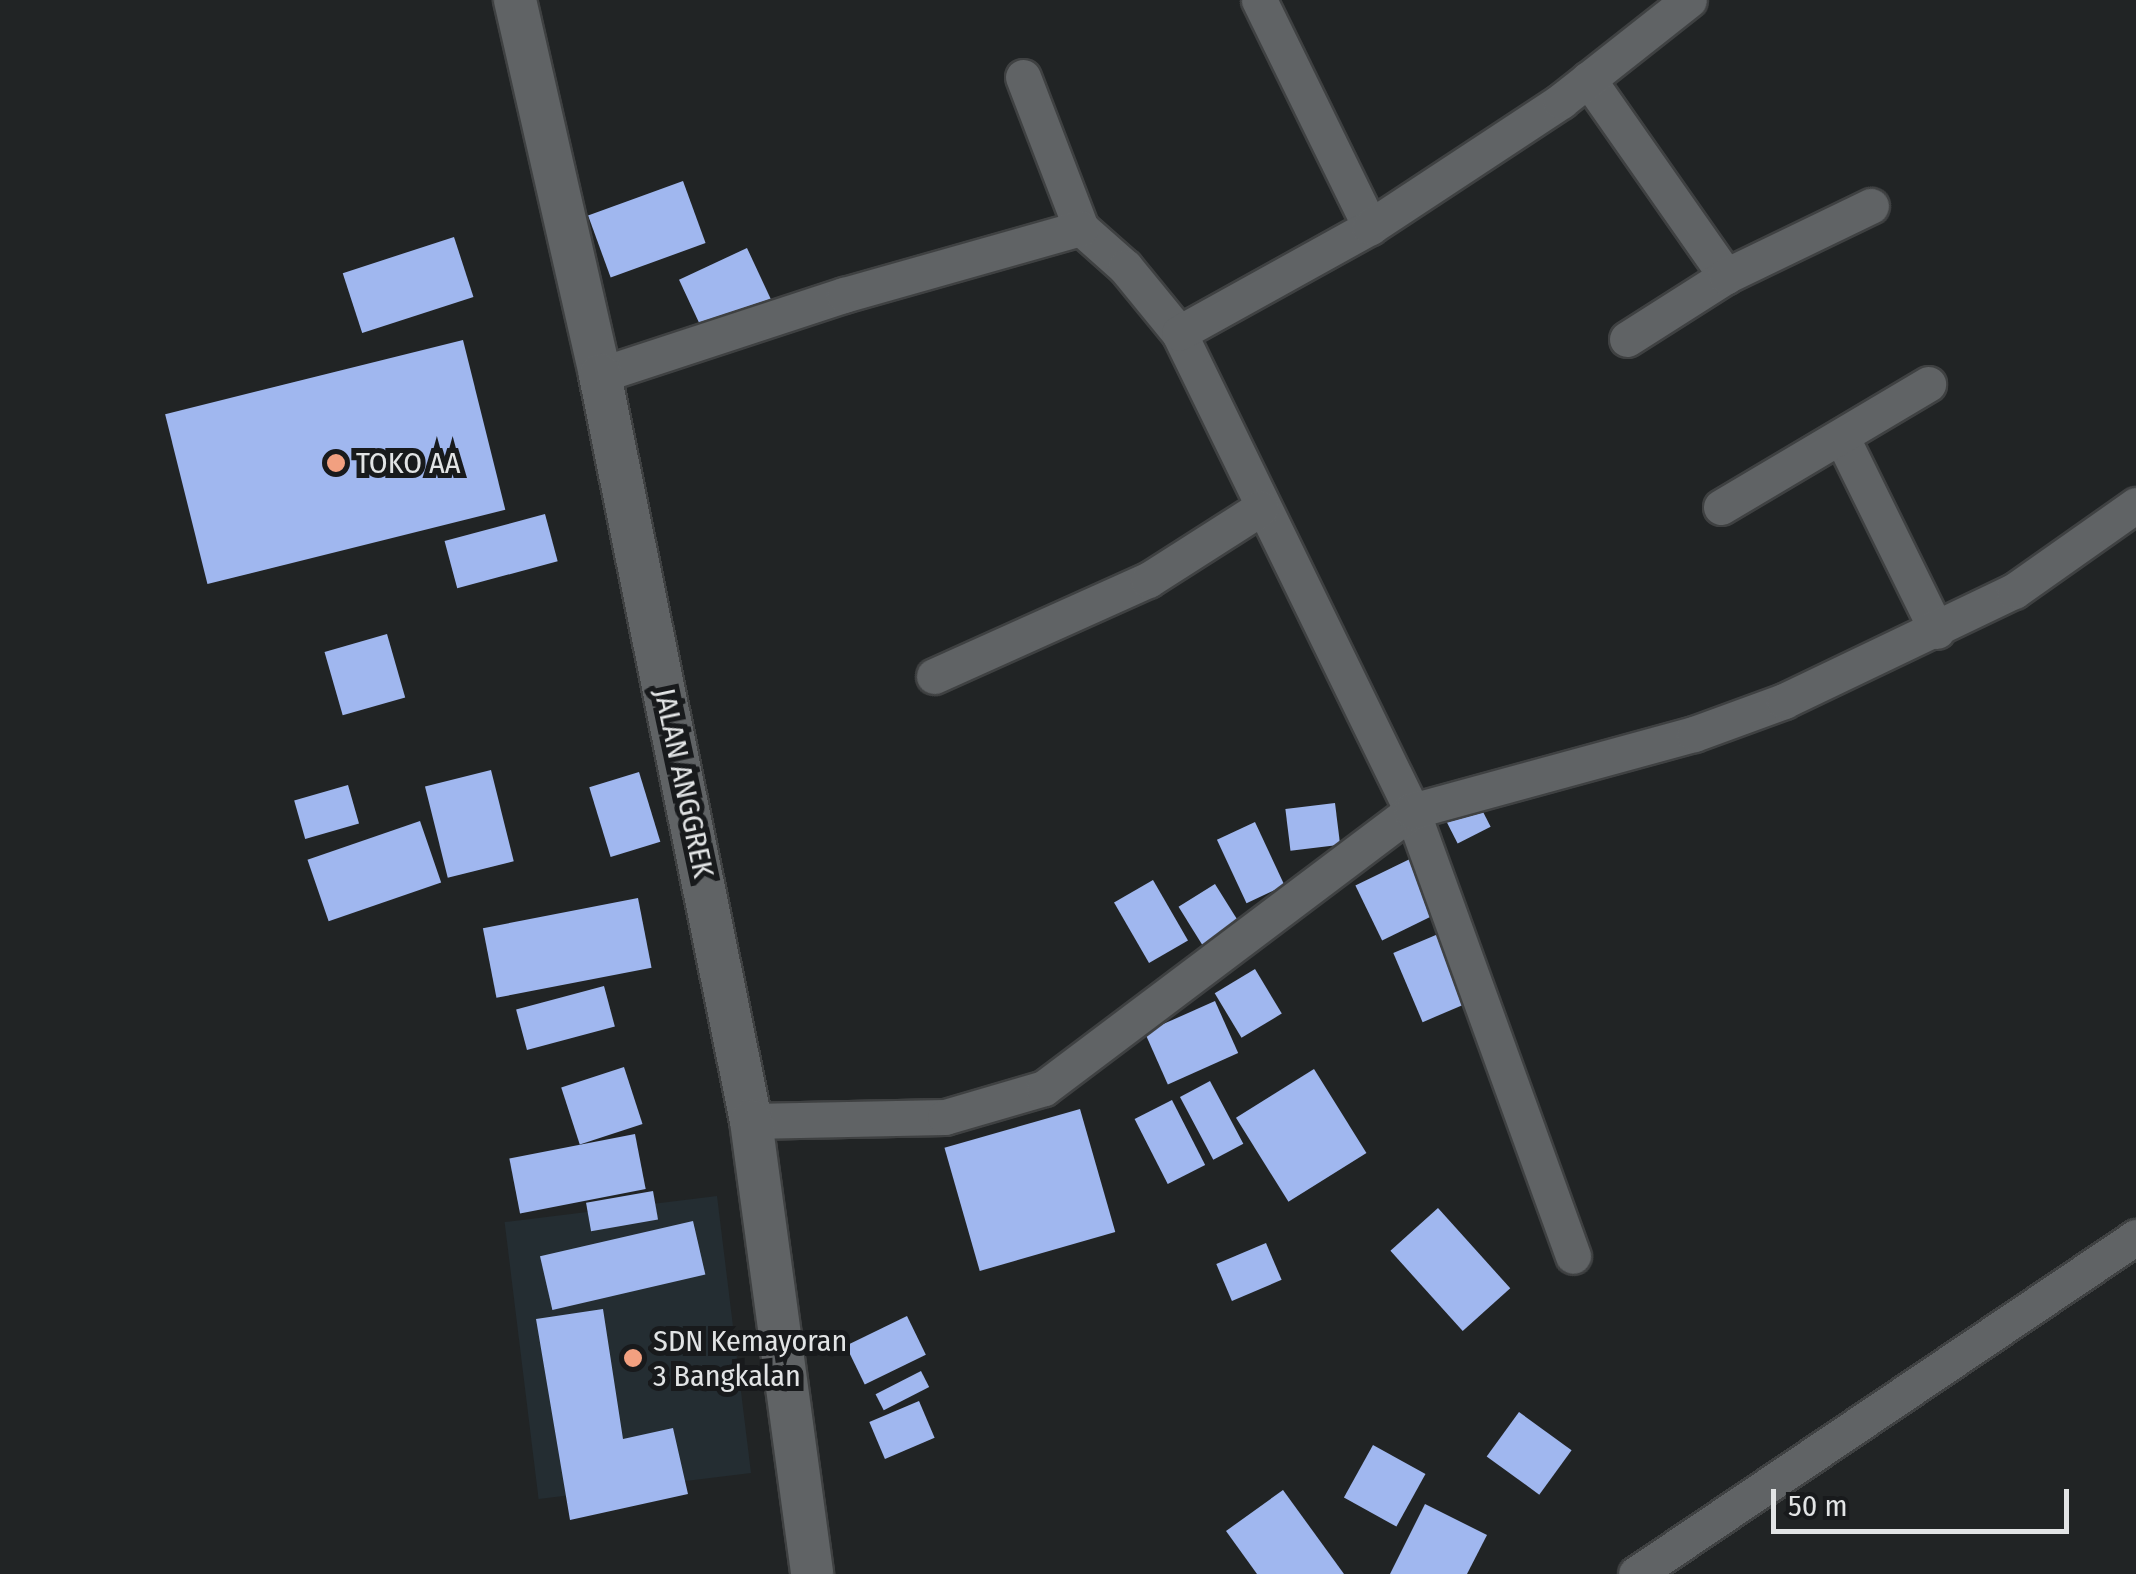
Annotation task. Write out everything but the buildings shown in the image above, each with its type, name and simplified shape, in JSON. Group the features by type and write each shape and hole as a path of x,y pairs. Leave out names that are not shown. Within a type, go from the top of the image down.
{"street":[{"name":"JALAN ANGGREK","path":"515,0 600,376 751,1121 812,1574"},
{"path":"1259,0 1370,227"},
{"path":"1179,333 1370,227 1588,79 1688,0"},
{"path":"1024,77 1081,228 1126,267 1179,333 1260,508 1412,810 1573,1256"},
{"path":"1588,79 1726,276"},
{"path":"1627,339 1726,276 1870,206"},
{"path":"600,376 844,295 1081,228"},
{"path":"1721,508 1928,384"},
{"path":"1842,438 1938,631"},
{"path":"751,1121 945,1117 1044,1088 1412,810 1694,734 1784,701 1938,631 2014,591 2136,505"},
{"path":"934,676 1148,580 1260,508"},
{"path":"1636,1574 2136,1236"}],"shaded area":[{"name":"SDN Kemayoran 3 Bangkalan","path":"717,1196 751,1473 539,1499 505,1222"}],"place":[{"name":"TOKO AA","path":"336,463"},
{"name":"SDN Kemayoran 3 Bangkalan","path":"633,1358"}]}
